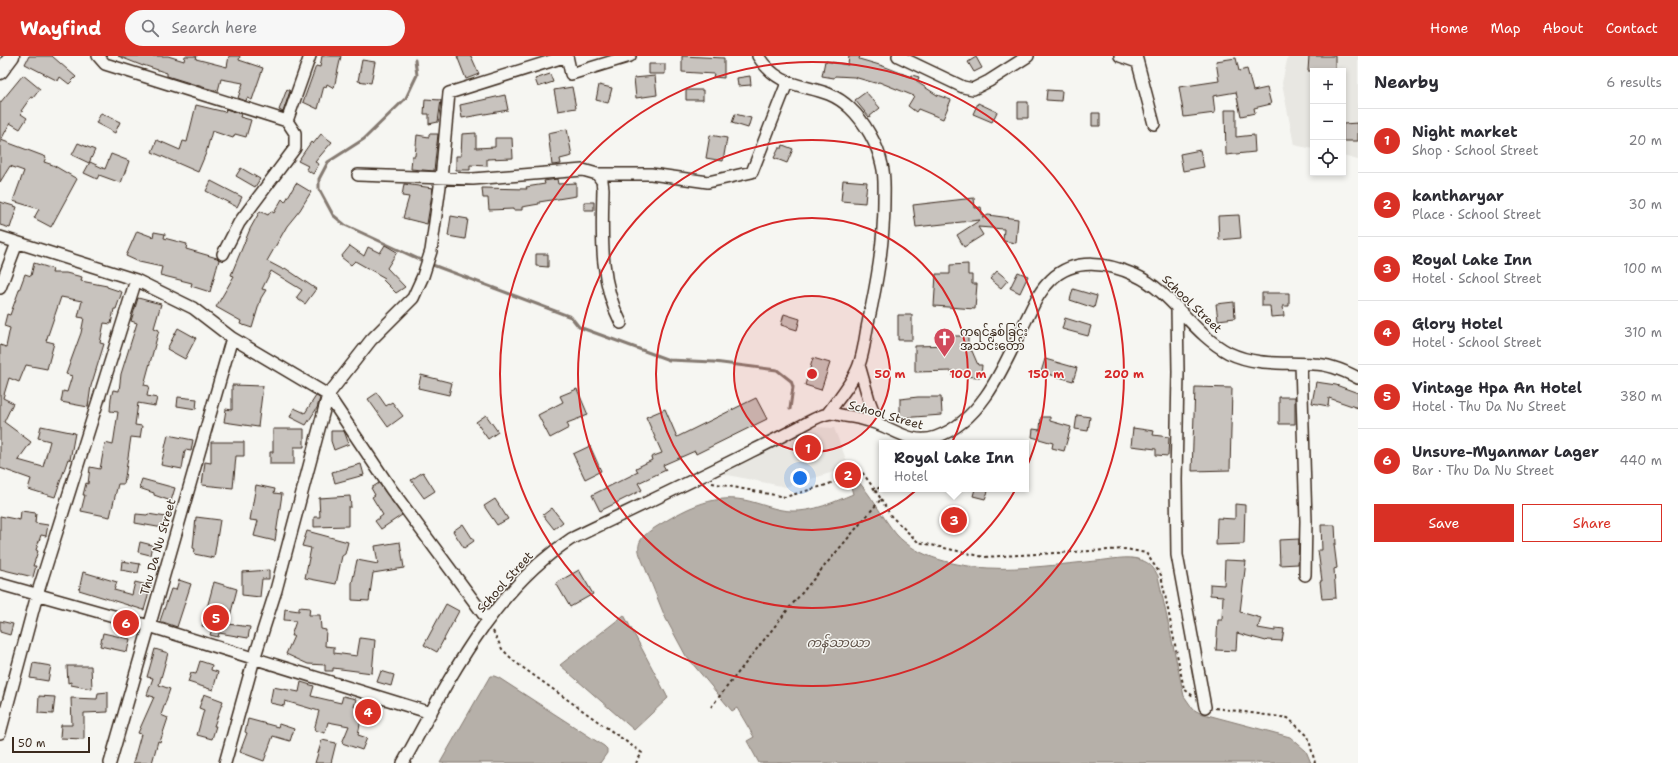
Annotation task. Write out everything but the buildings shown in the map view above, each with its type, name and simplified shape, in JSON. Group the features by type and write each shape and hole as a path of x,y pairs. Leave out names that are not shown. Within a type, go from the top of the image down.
{"main road":[{"path":"0,72 12,56"}],"street":[{"path":"98,56 105,64 288,121 295,133 295,148 239,223 223,254"},
{"path":"288,121 310,56"},
{"path":"224,763 254,659 276,590 328,395 371,340 413,298 423,276 431,251 441,179 449,93 567,56 572,74 630,56"},
{"path":"758,56 765,67 787,83 822,91 848,106 860,119 878,152 882,165 884,197 882,250 877,286 859,365 828,413"},
{"path":"898,56 963,87 973,89 989,81 1028,56"},
{"path":"1120,56 1136,59 1154,124"},
{"path":"358,175 473,179 583,170 597,174 651,174 708,182 752,172 787,83"},
{"path":"597,174 602,181 603,189 602,247 608,290 621,323"},
{"path":"0,237 136,280 193,308 232,338 328,395 391,489 487,619"},
{"path":"0,288 17,243"},
{"name":"School Street","path":"403,763 487,619 535,565 552,551 571,539 828,413 878,424 909,437 928,440 948,432 964,420 995,383 1038,296 1051,279 1062,272 1085,264 1101,264 1120,269 1151,283 1177,307 1191,324 1231,354 1245,359 1262,362 1281,364 1315,364 1333,368 1358,378"},
{"path":"0,733 37,595 136,280"},
{"path":"1177,307 1177,555 1205,707"},
{"name":"Thu Da Nu Street","path":"110,763 232,338"},
{"path":"1301,364 1306,522 1305,575"},
{"path":"859,365 869,400 878,424"},
{"path":"0,584 149,626 431,713"}],"path":[{"path":"700,477 706,482 784,497 823,486 862,472 891,516 918,542 984,557 1126,549 1146,553 1161,575 1184,689 1205,707 1288,718 1308,736 1315,763"},
{"path":"875,490 879,488"},
{"path":"711,707 790,607 881,500"},
{"path":"487,619 502,648 515,662 642,753 636,763"}],"shaded area":[{"path":"1288,56 1358,56 1358,160 1346,157 1346,68 1310,68 1310,148 1294,145 1282,83"},
{"path":"816,427 834,428 849,467 786,487 723,474"}],"water":[{"name":"ကန်သာယာ","path":"855,478 896,534 905,542 926,555 951,563 988,568 1014,568 1130,558 1141,560 1149,564 1158,576 1184,696 1193,709 1200,713 1290,737 1306,751 1311,763 759,763 747,741 754,737 737,708 732,711 686,656 665,617 640,555 640,542 648,532 676,515 687,509 709,501 720,499 744,500 786,511 808,510 823,506 853,494 849,480"},
{"path":"624,615 668,698 634,730 560,665"},
{"path":"490,676 499,678 604,746 607,749 607,753 600,763 440,763"}],"waterway":[{"path":"415,60 417,75 406,98 364,139 328,162 319,179 319,189 333,215 345,225 425,262"},
{"path":"430,264 571,317 579,327 669,360 714,362 777,370 791,381 793,387 790,409"}],"place":[{"name":"ကရင်နှစ်ခြင်း အသင်းတော်","path":"944,358"},
{"name":"Night market","path":"808,448"},
{"name":"kantharyar","path":"848,475"},
{"name":"Royal Lake Inn","path":"954,520"},
{"name":"Vintage Hpa An Hotel","path":"216,618"},
{"name":"Unsure-Myanmar Lager","path":"126,623"},
{"name":"Glory Hotel","path":"368,712"}]}
